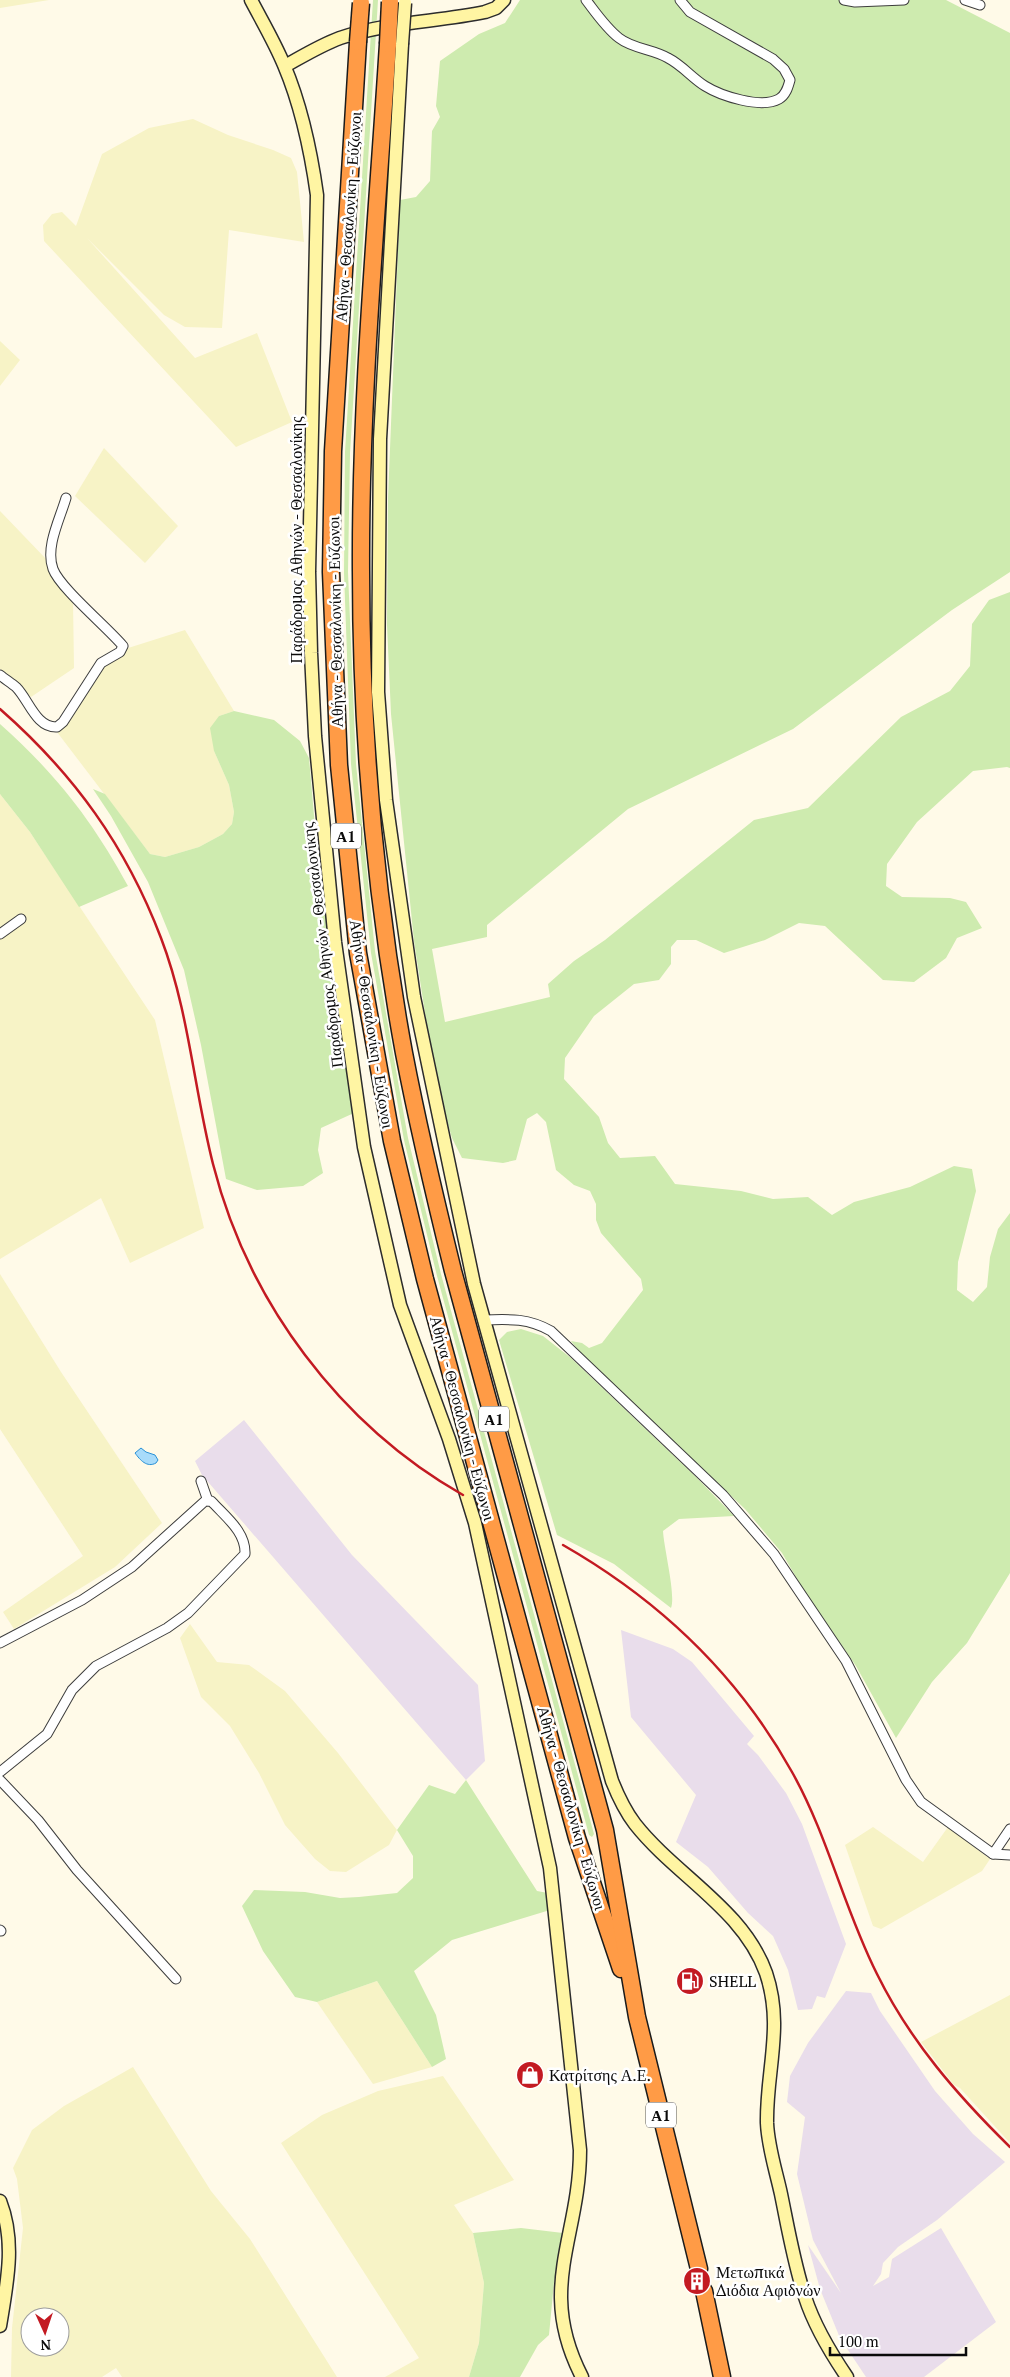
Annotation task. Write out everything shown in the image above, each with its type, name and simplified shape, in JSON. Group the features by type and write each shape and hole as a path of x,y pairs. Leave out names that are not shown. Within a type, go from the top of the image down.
{"highway":[{"name":"Αθήνα - Θεσσαλονίκη - Εύζωνοι","path":"361,1 333,451 331,572 339,765 358,953 392,1142 425,1279 577,1838 637,2016"},
{"name":"Αθήνα - Θεσσαλονίκη - Εύζωνοι","path":"398,1 362,455 361,572 368,763 387,949 420,1135 453,1271 605,1830 637,2016 699,2269"},
{"path":"704,2291 722,2377"}],"street":[{"name":"Παράδρομος Αθηνών - Θεσσαλονίκης","path":"251,0 285,66 310,155 317,196 309,572 315,736 335,942 364,1147 400,1305 452,1449 476,1523 550,1868 580,2150 578,2186 562,2267 560,2311 563,2331 582,2377"},
{"path":"285,66 327,43 350,34 415,21 485,12 496,8 504,0"},
{"path":"586,0 618,38 631,45 650,49 666,56 683,66 703,85 718,93 737,99 768,102 780,99 788,90 790,80 784,69 773,59 690,12 680,0"},
{"path":"844,0 856,2 904,0"},
{"path":"965,0 980,5"},
{"path":"395,44 380,439 377,593 379,702 386,800 414,997 455,1201 483,1320 612,1781 621,1802 636,1825 730,1917 747,1937 766,1974 771,1993 776,2030 767,2124 772,2153 805,2298 827,2345 847,2377"},
{"path":"0,675 16,687 40,721 49,728 57,728 63,722 101,663 120,652 123,646 62,582 53,569 52,550 66,498"},
{"path":"0,934 21,919"},
{"path":"483,1320 514,1319 535,1322 551,1331 722,1495 774,1554 846,1660 906,1780 921,1802 993,1854 1010,1854"},
{"path":"0,1772 47,1734 72,1690 92,1670 105,1660 167,1628 188,1613 245,1554 246,1545 243,1536 214,1504 208,1501 201,1481"},
{"path":"0,1643 82,1600 132,1567 205,1501 208,1501"},
{"path":"0,1780 38,1820 77,1870 176,1979"},
{"path":"993,1854 1010,1829"},
{"path":"0,2200 6,2217 10,2248 0,2326"}],"shaded area":[{"path":"0,0 49,0 0,8"},
{"path":"193,119 228,135 291,158 297,172 304,242 229,230 222,328 185,327 164,315 87,238 195,358 257,333 292,422 236,447 44,241 43,225 52,214 62,212 76,226 102,154 149,128"},
{"path":"0,341 20,360 0,386"},
{"path":"104,448 178,526 145,563 75,496"},
{"path":"0,511 47,560 51,576 73,600 74,668 31,697 0,669"},
{"path":"185,630 234,711 219,716 214,751 229,785 234,812 232,824 223,834 199,847 165,857 150,854 57,732 102,666 125,649"},
{"path":"0,794 30,832 155,1020 204,1228 130,1263 101,1198 0,1259"},
{"path":"0,1274 61,1372 162,1523 115,1567 14,1629 3,1612 83,1556 0,1429"},
{"path":"244,1420 352,1555 478,1685 485,1761 466,1780 202,1475 195,1461"},
{"path":"190,1624 217,1662 249,1665 285,1691 338,1753 397,1830 389,1845 346,1872 330,1871 315,1859 285,1825 259,1773 230,1726 201,1697 180,1638"},
{"path":"621,1630 673,1649 692,1662 754,1736 747,1744 758,1755 786,1793 802,1824 846,1944 825,1998 817,1996 812,2009 798,2010 788,1970 773,1936 748,1913 708,1867 676,1842 696,1795 631,1717"},
{"path":"873,1827 923,1862 948,1827 990,1859 982,1871 881,1929 873,1926 845,1845"},
{"path":"377,1981 432,2067 373,2084 317,2002"},
{"path":"846,1991 871,1993 880,2011 935,2091 973,2134 1005,2162 937,2220 898,2247 883,2263 881,2274 873,2286 889,2277 892,2259 941,2228 996,2322 924,2377 866,2377 840,2338 820,2289 808,2245 841,2293 813,2240 797,2174 805,2117 787,2102 790,2076 808,2043"},
{"path":"1010,1995 1010,2143 960,2088 954,2085 921,2042"},
{"path":"133,2067 211,2191 250,2239 337,2377 122,2377 116,2368 102,2377 11,2377 12,2328 23,2228 17,2179 13,2168 32,2130 64,2106"},
{"path":"443,2076 514,2180 454,2205 473,2233 484,2283 479,2343 469,2377 385,2377 419,2358 281,2143 322,2115 378,2091"}],"green space":[{"path":"373,0 378,0 350,453 348,572 356,764 375,951 408,1138 441,1274 594,1834 592,1837 589,1835 437,1276 404,1140 371,953 351,764 344,573 345,452"},
{"path":"520,0 946,0 1010,33 1010,572 952,610 793,729 628,809 487,925 487,937 432,949 445,1022 550,997 548,984 574,961 605,940 754,820 808,808 901,717 950,691 970,666 972,624 989,600 1010,592 1010,768 973,771 917,822 887,864 886,886 902,897 950,898 966,902 982,928 957,938 946,958 914,982 883,980 825,926 799,923 765,940 724,953 696,940 677,940 671,947 671,964 659,980 634,984 594,1016 565,1058 564,1079 599,1117 608,1143 620,1158 655,1156 675,1184 741,1191 773,1199 808,1197 832,1215 854,1202 910,1187 954,1166 972,1169 976,1191 958,1262 957,1290 973,1302 987,1287 990,1257 998,1229 1010,1213 1010,1573 967,1643 932,1682 896,1738 856,1666 803,1589 782,1553 745,1509 584,1357 571,1341 582,1343 589,1348 602,1343 643,1290 641,1279 601,1233 596,1220 596,1204 590,1191 574,1185 556,1170 546,1122 537,1113 527,1119 516,1160 503,1163 462,1158 452,1138 442,1104 427,1026 414,941 391,714 387,625 388,499 400,200 416,197 430,181 432,131 440,117 436,106 440,61 479,34 505,23"},
{"path":"234,711 274,720 300,741 309,758 316,838 354,1113 321,1128 318,1150 323,1173 303,1186 257,1190 226,1179 201,1045 184,970 148,882 111,816 93,789 105,794 150,854 165,857 199,847 223,834 232,824 234,812 229,785 214,751 210,728 219,716"},
{"path":"0,724 56,780 101,840 128,886 79,907 30,832 0,794"},
{"path":"521,1329 543,1336 571,1358 696,1477 734,1516 679,1519 663,1531 671,1583 671,1608 614,1564 557,1535 499,1340 507,1332"},
{"path":"466,1780 537,1891 548,1893 550,1910 452,1940 414,1971 436,2015 446,2059 432,2067 377,1981 317,2002 295,1997 263,1951 242,1906 254,1890 305,1892 340,1898 397,1893 413,1878 413,1856 397,1830 429,1785 455,1794"},
{"path":"521,2228 563,2233 554,2282 549,2335 538,2345 520,2377 469,2377 479,2343 484,2283 473,2233"}],"water":[{"path":"141,1448 155,1455 158,1460 156,1463 150,1465 139,1458 135,1453"}],"railway":[{"path":"0,709 51,759 95,813 114,842 147,904 161,938 178,994 206,1136 229,1215 250,1264 275,1311 305,1355 339,1396 377,1433 418,1466 463,1495"},
{"path":"563,1545 632,1590 663,1615 721,1672 747,1703 771,1737 805,1796 865,1949 890,1999 904,2022 953,2087 1010,2147"}],"place":[{"name":"SHELL","path":"690,1981"},
{"name":"Κατρίτσης Α.Ε.","path":"530,2075"},
{"name":"Μετωπικά Διόδια Αφιδνών","path":"697,2281"}]}
